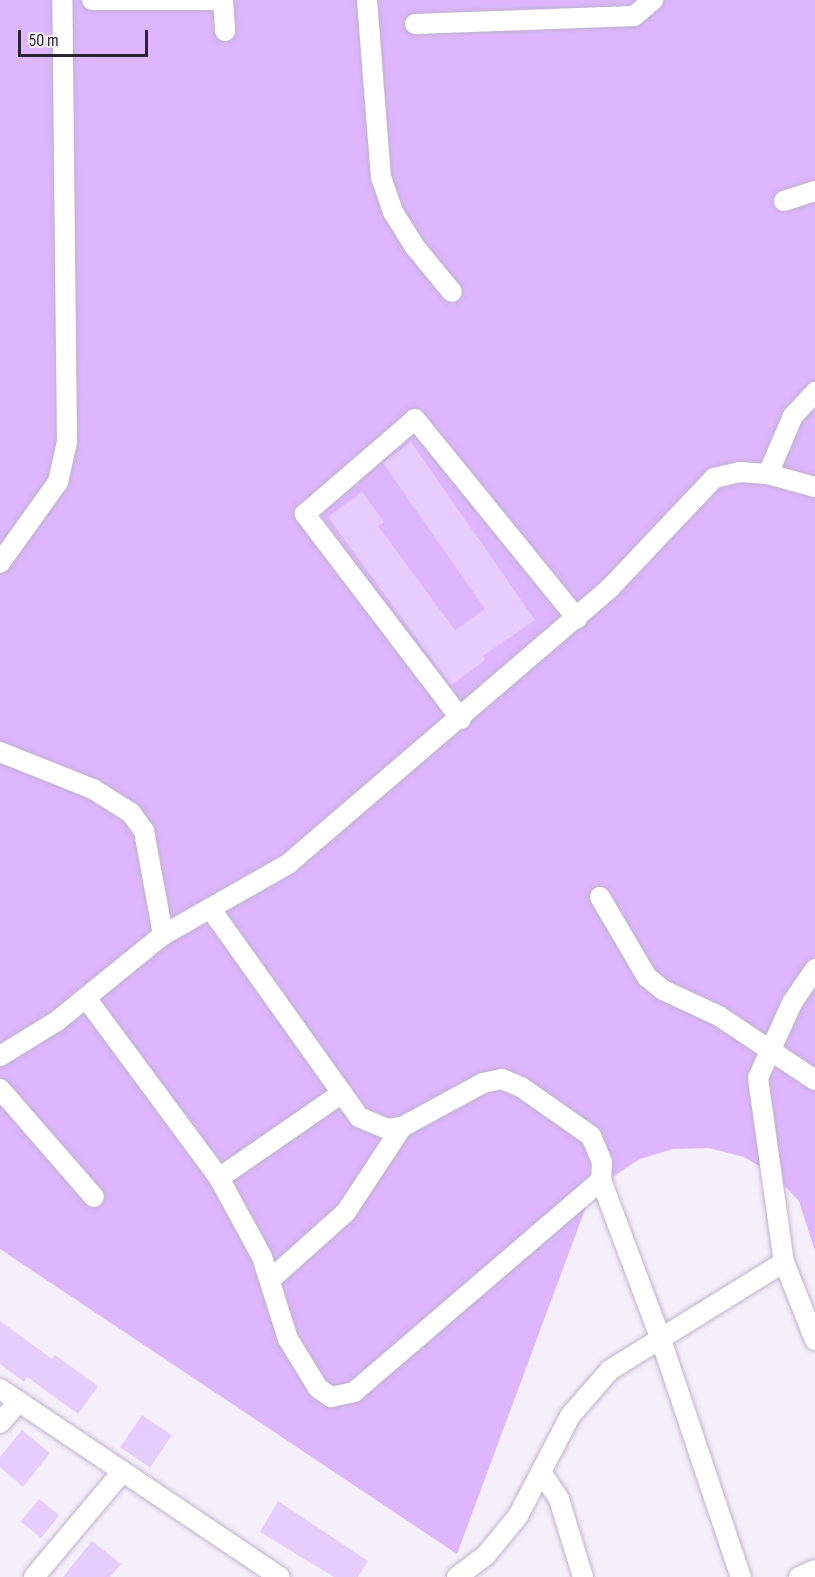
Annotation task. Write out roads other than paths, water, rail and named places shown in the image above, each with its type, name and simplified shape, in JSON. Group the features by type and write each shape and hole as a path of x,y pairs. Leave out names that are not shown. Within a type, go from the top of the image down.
{"street":[{"path":"0,563 58,482 67,442 62,0"},
{"path":"92,0 217,0"},
{"path":"224,0 225,31"},
{"path":"367,0 381,177 393,212 415,247 452,292"},
{"path":"415,24 634,16 653,0"},
{"path":"784,201 815,191"},
{"path":"768,474 793,416 815,392"},
{"path":"461,719 305,514 415,419 577,618"},
{"path":"0,1056 57,1021 164,935 288,864 577,618 610,588 714,478 741,472 768,474 815,487"},
{"path":"0,752 93,789 131,813 144,831 164,935"},
{"path":"600,897 647,977 815,1080"},
{"path":"210,908 359,1118 372,1125 402,1127"},
{"path":"815,969 792,1003 758,1078 784,1262 815,1340"},
{"path":"86,998 219,1178 262,1257 288,1339 318,1388 331,1397 347,1396 428,1332 601,1180"},
{"path":"270,1280 346,1212 402,1127 483,1083 492,1080 512,1082 591,1136 602,1162 601,1180 660,1337 741,1577"},
{"path":"0,1089 94,1197"},
{"path":"219,1178 342,1093"},
{"path":"457,1577 486,1555 518,1516 570,1416 610,1370 784,1262"},
{"path":"0,1389 280,1577"},
{"path":"0,1423 18,1402"},
{"path":"34,1577 123,1471"},
{"path":"541,1472 559,1499 582,1577"},
{"path":"800,1577 815,1570"}]}
